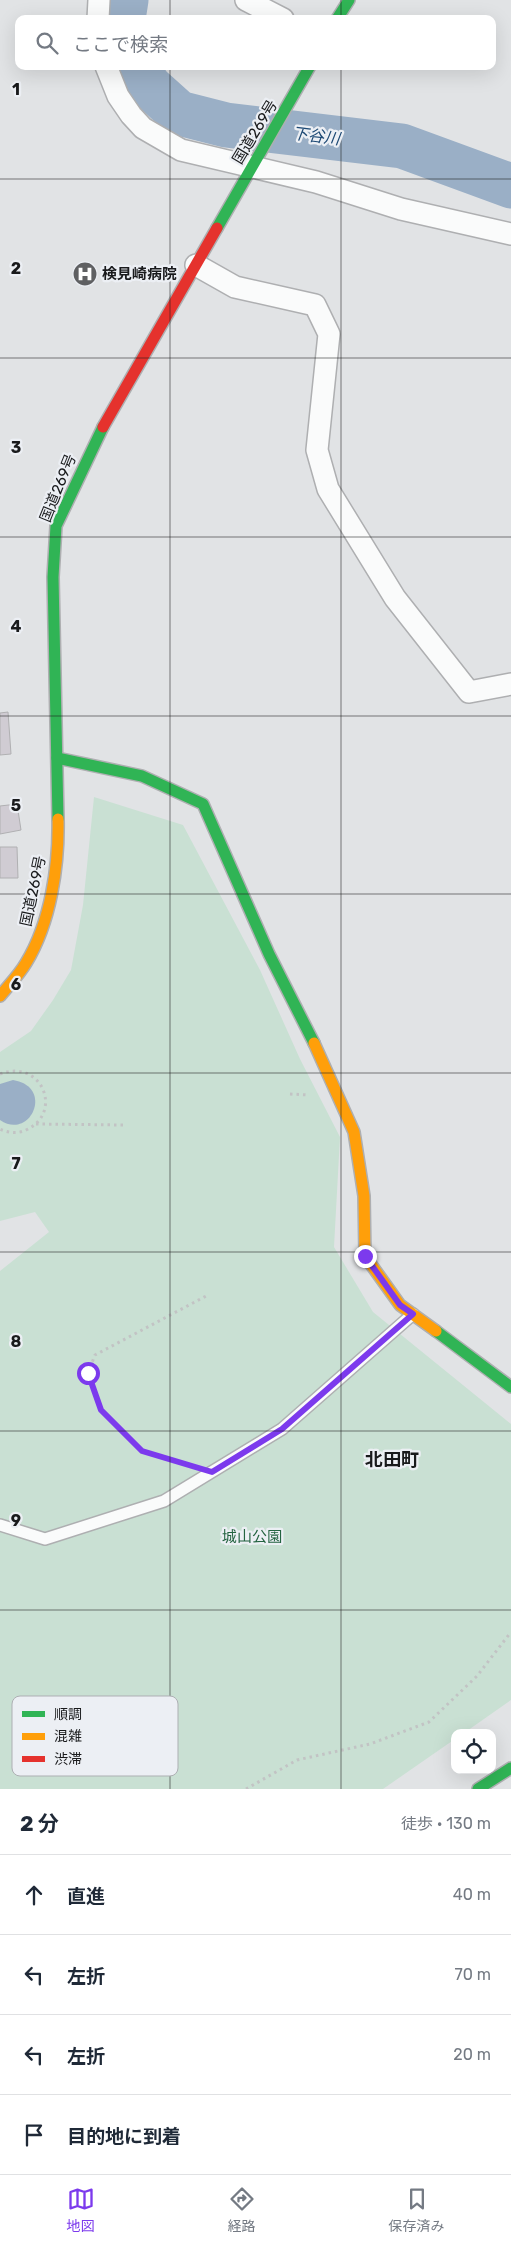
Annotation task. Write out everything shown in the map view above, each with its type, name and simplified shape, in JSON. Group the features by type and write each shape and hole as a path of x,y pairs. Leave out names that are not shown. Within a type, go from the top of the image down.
{"main road":[{"path":"340,15 349,0"},
{"name":"国道269号","path":"0,996 26,964 40,933 53,879 58,836 53,577 56,526 96,440 308,70"},
{"path":"57,758 142,776 203,804 269,954 317,1049 354,1132 364,1196 365,1256 400,1305 511,1387"},
{"path":"478,1789 511,1768"}],"street":[{"path":"98,15 99,0"},
{"path":"246,0 274,15"},
{"path":"108,70 118,96 143,128 182,150 256,159 316,182 401,209 511,234"},
{"path":"196,265 235,287 315,305 329,334 317,450 328,489 394,598 469,692 511,684"}],"lane":[{"path":"0,1525 45,1539 164,1501 282,1429 413,1314"}],"path":[{"path":"0,1074 11,1070 22,1071 32,1075 40,1083 45,1093 46,1102 44,1112 36,1124 23,1132 14,1133 0,1129"},
{"path":"36,1124 124,1125"},
{"path":"208,1295 95,1355 88,1373 101,1410 142,1451 212,1472"},
{"path":"246,1789 297,1760 370,1744 429,1722 477,1676 511,1632"}],"green space":[{"name":"城山公園","path":"94,797 183,825 260,970 300,1059 340,1137 334,1247 373,1312 511,1424 511,1700 470,1729 451,1729 451,1742 383,1789 0,1789 0,1271 49,1232 35,1212 0,1221 0,1052 31,1031 71,970 83,905"}],"water":[{"path":"13,1080 26,1085 33,1092 35,1101 34,1110 28,1118 21,1124 11,1125 0,1120 0,1084"}],"building":[{"path":"8,712 11,754 0,755 0,713"},
{"path":"17,804 21,830 0,834 0,806"},
{"path":"0,847 17,847 18,878 0,878"}],"waterway":[{"name":"下谷川","path":"124,15 126,0"},
{"name":"下谷川","path":"138,70 150,87 179,113 226,125 402,146 511,186"}],"traffic: fast":[{"path":"340,15 349,0"},
{"path":"217,228 308,70"},
{"path":"58,819 53,577 56,526 103,427"},
{"path":"57,758 142,776 203,804 269,954 314,1043"},
{"path":"436,1331 511,1387"},
{"path":"478,1789 511,1768"}],"traffic: slow":[{"path":"0,996 23,967 35,947 42,930 55,874 58,819"},
{"path":"314,1043 354,1132 364,1196 365,1256 400,1305 436,1331"}],"traffic: jam":[{"path":"103,427 217,228"}],"place":[{"name":"検見崎病院","path":"85,274"}],"district":[{"name":"北田町","path":"392,1460"}],"route":[{"path":"88,1373 101,1410 142,1451 212,1472 282,1429 413,1314 400,1305 365,1256"}]}
